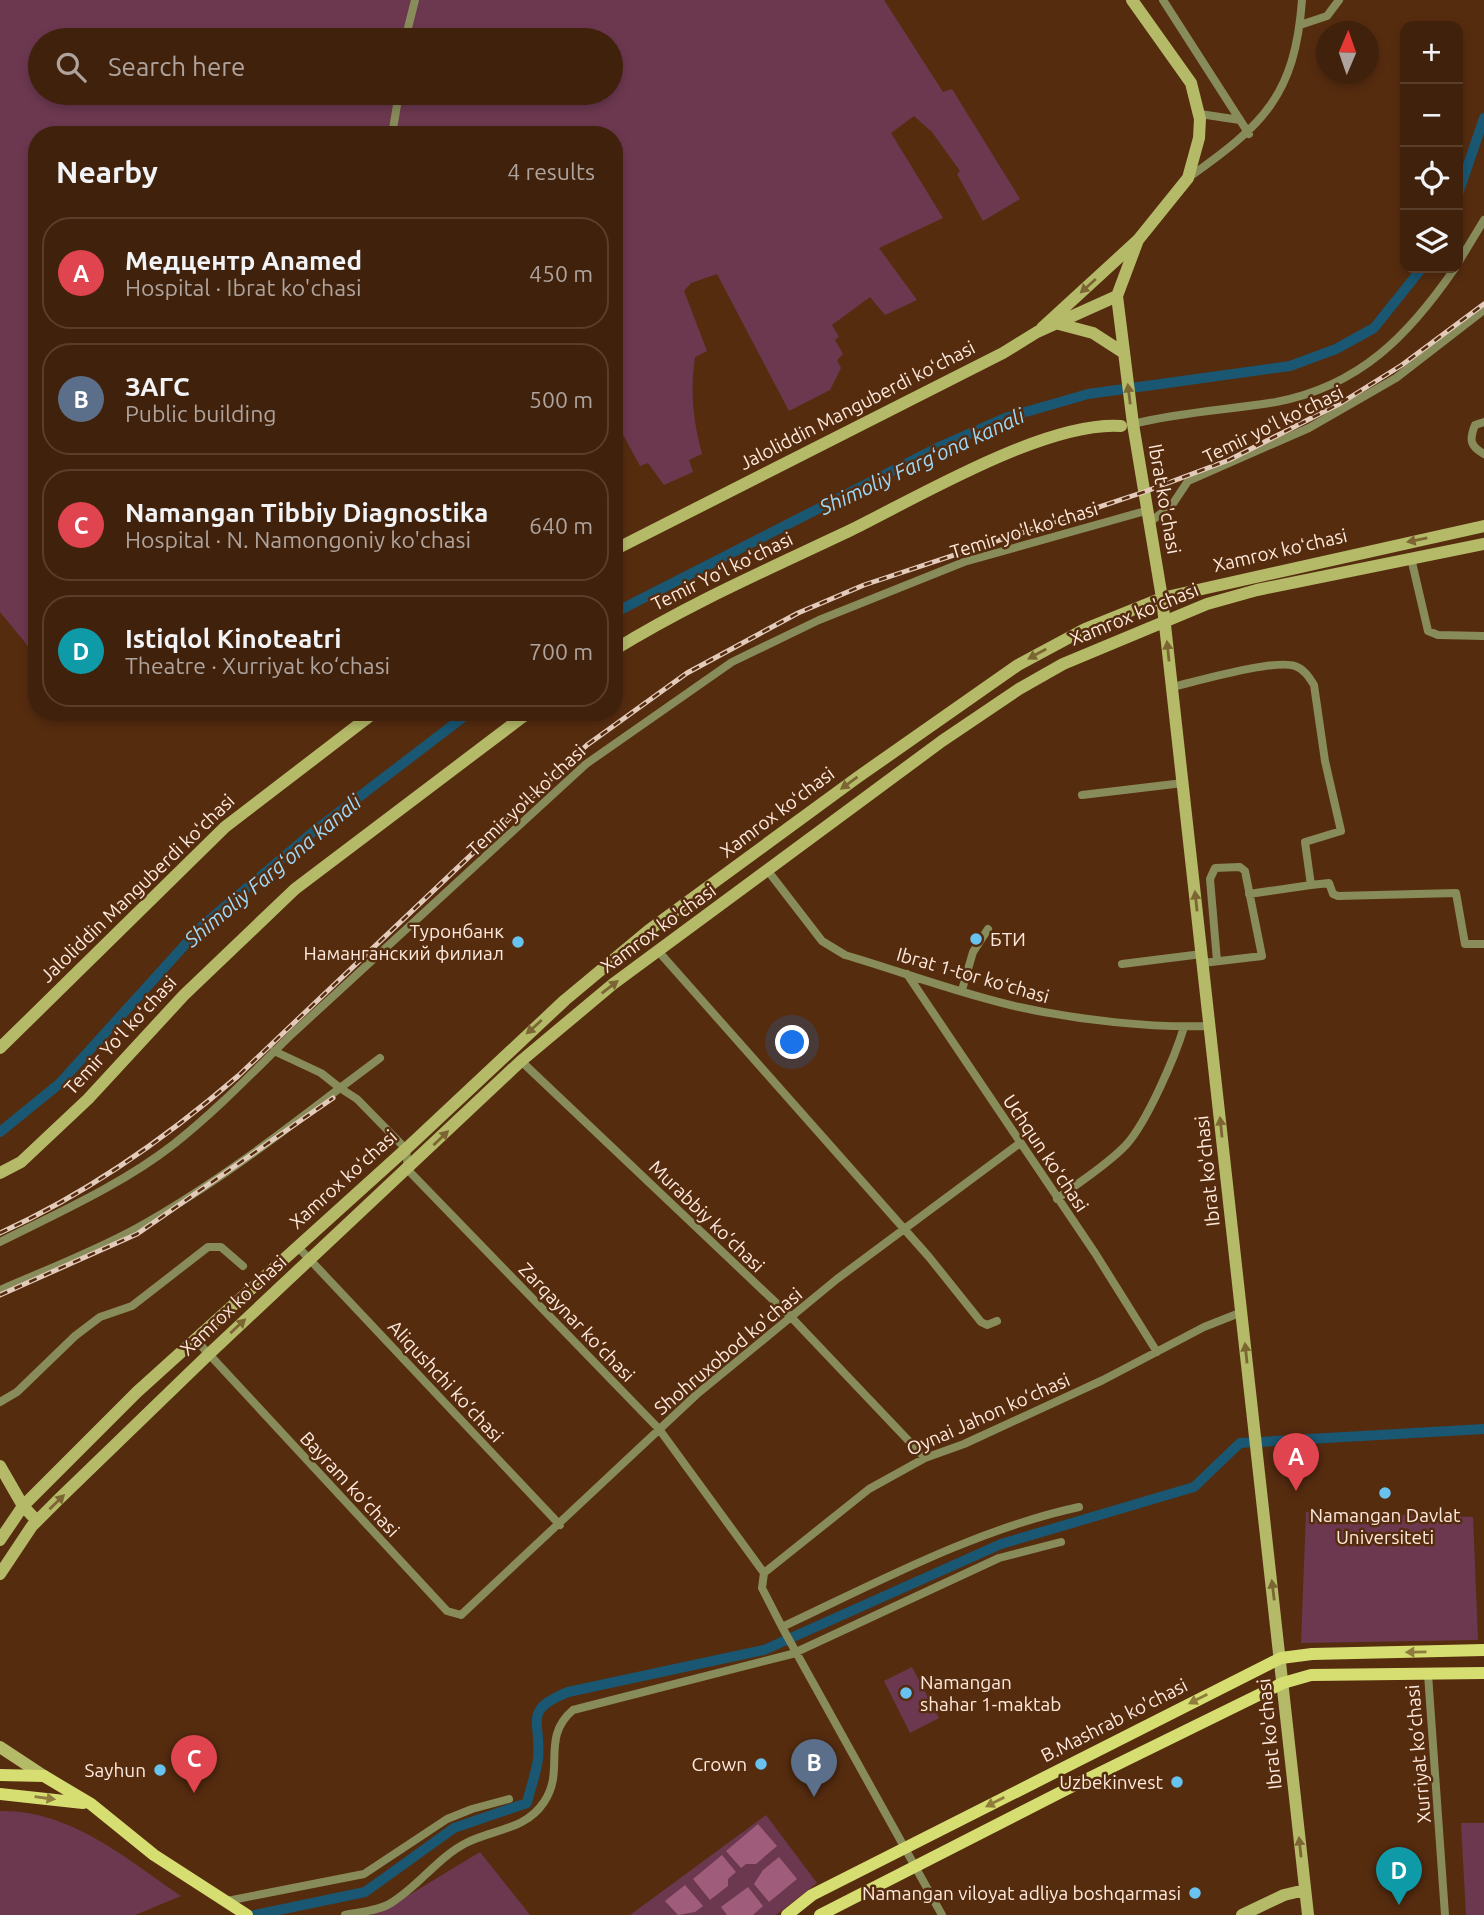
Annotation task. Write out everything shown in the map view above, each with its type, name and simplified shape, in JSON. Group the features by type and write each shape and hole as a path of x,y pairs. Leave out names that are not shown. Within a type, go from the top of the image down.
{"main road":[{"path":"1037,332 1138,240 1188,178 1199,138 1200,114 1191,83 1132,0"},
{"path":"1117,296 1138,240"},
{"name":"Jaloliddin Manguberdi koʻchasi","path":"623,545 1003,353 1037,332 1117,296"},
{"name":"Ibrat ko'chasi","path":"1117,296 1124,359 1127,425 1149,516 1162,598 1308,1915"},
{"path":"1059,324 1093,333 1124,359"},
{"name":"Temir Yoʻl koʻchasi","path":"623,645 704,599 1017,449 1082,429 1127,425"},
{"name":"Xamrox koʻchasi","path":"0,1540 23,1506 194,1338 406,1149 565,1000 649,930 858,777 1018,665 1085,629 1162,598 1484,526"},
{"name":"Xamrox ko'chasi","path":"0,1574 37,1521 209,1354 408,1170 521,1061 614,984 1019,689 1063,664 1164,620 1257,590 1484,544"},
{"name":"Jaloliddin Manguberdi koʻchasi","path":"0,1048 225,827 363,721"},
{"name":"Temir Yoʻl koʻchasi","path":"0,1173 21,1162 88,1099 184,995 295,889 517,721"},
{"path":"0,1466 23,1506 37,1521"},
{"name":"B.Mashrab ko'chasi","path":"788,1915 813,1895 904,1847 1281,1658 1312,1654 1484,1650"},
{"name":"B.Mashrab ko'chasi","path":"820,1915 1283,1683 1311,1675 1484,1673"},
{"path":"0,1747 91,1804 154,1855 237,1908"},
{"path":"0,1775 44,1776"},
{"path":"0,1794 91,1804"},
{"path":"1242,1915 1284,1895 1305,1889"}],"street":[{"path":"408,28 415,0"},
{"path":"1163,0 1249,134"},
{"path":"1188,178 1249,134 1287,78 1300,25 1302,0"},
{"path":"1300,25 1327,16 1339,0"},
{"path":"394,126 397,105"},
{"path":"1200,114 1240,121"},
{"path":"1463,255 1484,220"},
{"path":"1127,425 1173,414 1276,402 1338,381 1385,352 1405,334 1451,273"},
{"name":"Temir yoʻl koʻchasi","path":"1149,516 1172,505 1188,481 1309,428 1396,377 1484,310"},
{"path":"1484,422 1475,425 1471,440 1474,448 1484,454"},
{"name":"Temir yo'l ko'chasi","path":"0,1242 158,1155 221,1105 274,1051 586,764 732,662 819,620 964,562 1149,516"},
{"path":"1411,558 1428,631 1438,635 1484,636"},
{"path":"1172,687 1276,664 1295,666 1308,675 1314,685 1325,761 1341,827 1336,834 1310,838 1305,842 1311,885"},
{"path":"1083,795 1183,783"},
{"path":"1122,964 1202,959 1217,961 1262,956 1245,871 1240,867 1213,870 1210,879 1217,961"},
{"name":"Ibrat 1-tor koʻchasi","path":"768,871 829,948 907,974 1053,1014 1184,1027 1210,1026"},
{"path":"723,876 736,895"},
{"path":"1250,894 1329,883 1333,894 1338,896 1456,893 1465,944 1484,944"},
{"path":"962,990 973,952 988,929"},
{"path":"659,952 984,1324 997,1321"},
{"name":"Uchqun koʻchasi","path":"907,974 1056,1199 1095,1253 1157,1352"},
{"path":"1056,1199 1117,1153 1137,1131 1184,1027"},
{"path":"274,1051 321,1073 357,1099 406,1149 408,1170"},
{"path":"0,1290 82,1256 180,1203 273,1140 380,1058"},
{"name":"Murabbiy ko‘chasi","path":"521,1061 791,1317 925,1458"},
{"name":"Shohruxobod ko'chasi","path":"474,1605 659,1429 791,1317 1020,1143"},
{"name":"Zarqaynar ko‘chasi","path":"408,1170 659,1429 764,1573"},
{"name":"Aliqushchi ko‘chasi","path":"297,1246 560,1525"},
{"path":"0,1402 17,1392 75,1336 100,1317 132,1306 208,1247 221,1247 243,1266"},
{"name":"Oynai Jahon ko‘chasi","path":"764,1573 869,1489 925,1458 964,1444 1204,1327 1242,1312"},
{"path":"194,1338 209,1354"},
{"name":"Bayram ko‘chasi","path":"209,1354 447,1611 461,1615 474,1605"},
{"path":"783,1628 984,1535 1079,1507"},
{"path":"345,1915 390,1904 464,1844 530,1820 545,1801 552,1785 556,1731 560,1721 573,1710 794,1650 999,1558 1061,1542"},
{"path":"764,1573 762,1588 794,1650 942,1915"},
{"name":"Xurriyat ko‘chasi","path":"1428,1674 1445,1915"},
{"path":"237,1908 364,1874 447,1819 509,1799"}],"shaded area":[{"path":"0,0 884,0 943,92 952,89 1020,199 983,221 957,174 960,171 932,132 914,116 891,133 943,218 879,248 917,300 885,315 870,297 832,325 839,337 835,340 843,354 837,360 841,368 830,390 789,411 717,274 691,283 684,291 707,351 695,357 693,382 696,429 702,454 689,460 693,472 664,485 648,463 640,466 623,435 623,126 28,126 28,646 0,612"},
{"path":"1306,1512 1473,1517 1478,1640 1301,1643"},
{"path":"912,1667 939,1718 910,1733 884,1681"},
{"path":"0,1811 26,1813 74,1827 118,1852 181,1896 135,1915 0,1915"},
{"path":"766,1815 817,1883 776,1915 630,1915"},
{"path":"1461,1823 1484,1823 1484,1915 1466,1915"},
{"path":"758,1824 777,1846 756,1864 746,1864 741,1868 726,1851"},
{"path":"480,1852 530,1915 370,1915 381,1912"},
{"path":"722,1855 736,1872 728,1879 728,1886 710,1900 693,1879"},
{"path":"779,1857 797,1879 769,1902 754,1884 763,1870"},
{"path":"685,1885 703,1906 695,1912 678,1915 665,1901"},
{"path":"748,1887 763,1906 753,1915 727,1915 721,1907"}],"waterway":[{"name":"Shimoliy Fargʻona kanali","path":"1463,179 1484,118"},
{"name":"Shimoliy Fargʻona kanali","path":"623,608 939,447 1005,418 1088,394 1290,366 1336,349 1374,328 1418,273"},
{"name":"Shimoliy Fargʻona kanali","path":"0,1132 59,1084 202,926 313,832 458,721"},
{"path":"255,1915 365,1892 454,1828 527,1803 538,1759 539,1712 544,1705 568,1692 764,1650 1001,1544 1194,1487 1240,1443 1484,1429"}],"railway":[{"path":"623,719 687,673 798,613 864,585 1144,492 1229,460 1341,403 1402,365 1484,304"},
{"path":"0,1233 64,1200 125,1163 238,1076 587,745 620,721"},
{"path":"0,1295 137,1234 333,1098"}],"place":[{"name":"БТИ","path":"976,939"},
{"name":"Туронбанк Наманганский филиал","path":"518,942"},
{"name":"Медцентр Anamed","path":"1296,1491"},
{"name":"Namangan Davlat Universiteti","path":"1385,1493"},
{"name":"Namangan shahar 1-maktab","path":"906,1693"},
{"name":"Crown","path":"761,1764"},
{"name":"Sayhun","path":"160,1770"},
{"name":"Uzbekinvest","path":"1177,1782"},
{"name":"Namangan Tibbiy Diagnostika","path":"194,1793"},
{"name":"ЗАГС","path":"814,1797"},
{"name":"Namangan viloyat adliya boshqarmasi","path":"1195,1893"},
{"name":"Istiqlol Kinoteatri","path":"1399,1905"}]}
